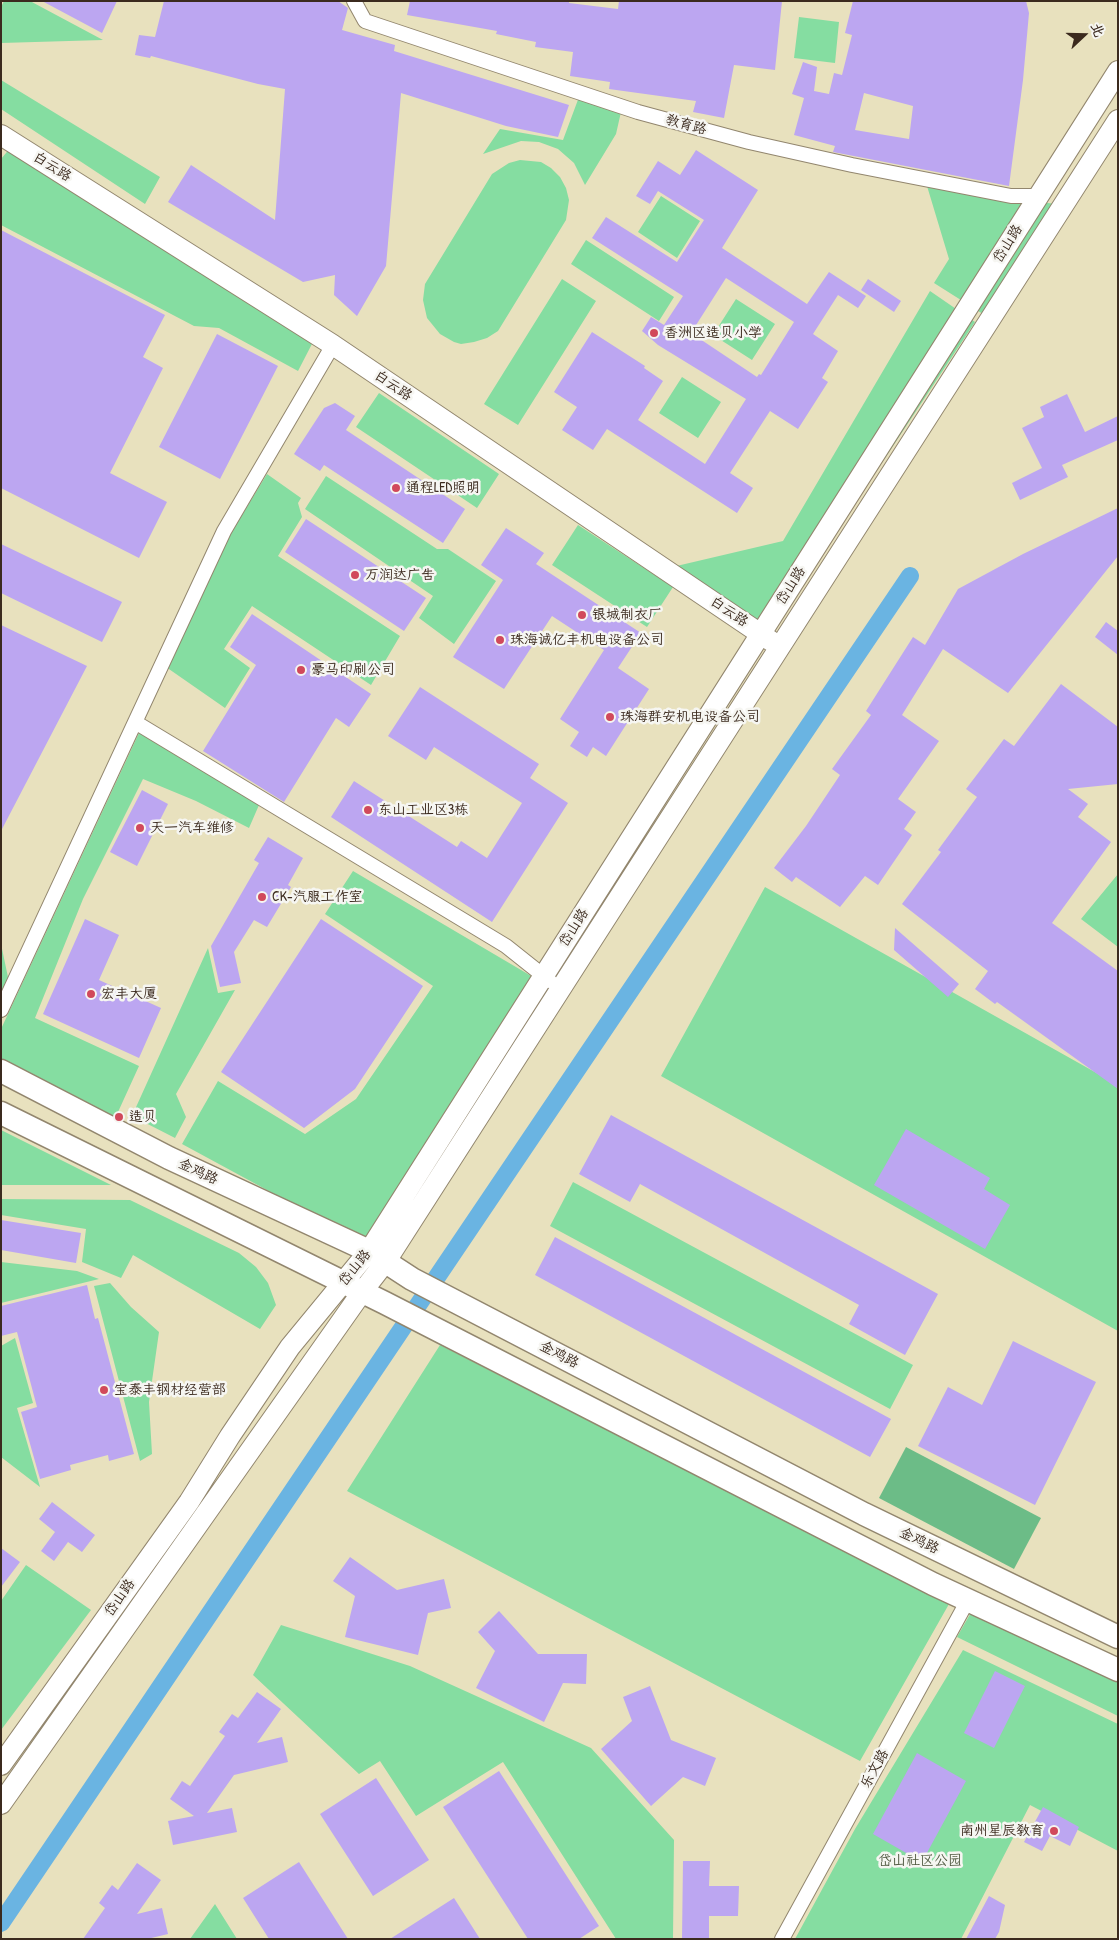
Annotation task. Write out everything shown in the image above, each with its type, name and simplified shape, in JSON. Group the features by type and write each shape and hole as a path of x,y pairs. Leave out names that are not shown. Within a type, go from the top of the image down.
{"main road":[{"name":"金鸡路","path":"1,1071 170,1158 378,1256 412,1280 864,1514 1118,1637"},
{"path":"1,1113 385,1303 968,1600 1118,1670"}],"street":[{"name":"教育路","path":"354,1 365,22 638,112 749,142 852,165 1011,196 1038,196"},
{"name":"岱山路","path":"378,1256 544,976 1118,70"},
{"name":"岱山路","path":"1,1804 352,1288 378,1256 560,989 1118,120"},
{"name":"白云路","path":"1,135 333,345 779,646"},
{"path":"1,1010 224,531 333,345"},
{"path":"135,722 506,946 560,989"},
{"name":"岱山路","path":"1,1766 189,1502 230,1436 290,1347 352,1288"},
{"name":"乐文路","path":"782,1939 968,1600"}],"green space":[{"path":"4,1 30,1 103,40 1,43 1,7"},
{"path":"799,17 839,22 835,63 794,58"},
{"path":"1,80 160,177 145,204 1,109"},
{"path":"579,97 621,112 616,134 585,185 574,163 558,149 539,142 521,141 483,154 500,129 563,140"},
{"path":"11,147 314,340 298,371 219,328 194,326 1,225 1,159"},
{"path":"520,160 541,162 560,177 566,188 569,200 566,220 498,331 487,338 474,342 461,344 454,342 440,334 427,318 423,300 425,284 492,174 509,163"},
{"path":"927,186 1055,204 983,314 934,283 949,259"},
{"path":"661,196 700,221 677,258 638,232"},
{"path":"586,240 674,297 659,321 571,264"},
{"path":"562,279 596,301 518,425 484,404"},
{"path":"930,291 975,322 768,635 668,568 783,541"},
{"path":"736,299 775,324 752,360 713,335"},
{"path":"682,377 721,402 698,438 659,413"},
{"path":"379,393 499,474 477,508 356,427"},
{"path":"267,474 301,498 298,503 302,517 278,556 400,636 371,685 252,606 224,649 250,668 225,708 166,667 231,533"},
{"path":"326,476 437,549 448,549 496,581 454,644 419,618 433,596 305,509"},
{"path":"578,525 673,587 647,627 552,565"},
{"path":"139,733 259,805 249,828 196,801 143,779 83,899 35,1018 139,1066 113,1123 1,1063 1,1029"},
{"path":"353,871 538,980 374,1248 182,1144 218,1081 305,1134 356,1099 433,986 325,914"},
{"path":"1118,874 1118,947 1081,919"},
{"path":"765,887 1118,1085 1118,1331 661,1076"},
{"path":"1,944 9,982 1,997"},
{"path":"208,948 218,993 235,990 176,1094 186,1117 175,1138 132,1116"},
{"path":"1,1130 111,1185 1,1185"},
{"path":"573,1182 913,1365 890,1409 550,1226"},
{"path":"1,1199 130,1200 239,1253 256,1267 268,1283 276,1305 260,1329 133,1255 121,1278 82,1262 86,1229 1,1215"},
{"path":"1,1262 77,1271 99,1279 1,1303"},
{"path":"110,1283 131,1307 159,1332 149,1402 152,1454 140,1461 94,1286"},
{"path":"15,1338 33,1403 17,1408 40,1487 1,1457 1,1346"},
{"path":"440,1345 949,1604 860,1761 347,1491"},
{"path":"906,1447 1041,1518 1014,1569 879,1498"},
{"path":"26,1565 91,1610 1,1730 1,1601"},
{"path":"973,1609 1118,1677 1118,1716 957,1637"},
{"path":"281,1625 410,1666 591,1748 674,1840 673,1939 616,1939 503,1762 416,1816 380,1761 359,1774 253,1675"},
{"name":"岱山社区公园","path":"963,1650 1118,1724 1118,1851 1030,1805 961,1939 795,1939 855,1829"},
{"path":"215,1904 237,1939 190,1939"}],"building":[{"path":"42,1 117,1 102,33"},
{"path":"164,1 338,1 348,8 342,30 395,45 394,51 569,105 558,137 506,126 401,93 386,266 357,316 334,295 335,275 303,282 168,202 191,165 275,220 285,89 258,84 151,56 150,58 135,55 139,35 155,37"},
{"path":"410,1 569,1 569,3 618,9 619,1 782,1 775,70 734,65 724,118 693,112 696,101 609,89 610,82 570,76 573,52 535,47 536,42 496,34 497,31 407,15"},
{"path":"853,1 1026,1 1029,13 1023,80 1009,186 833,152 835,146 794,135 804,98 792,94 803,62 817,67 814,91 829,94 834,73 842,75 852,35 845,33","holes":["864,93 913,106 909,139 855,130"]},
{"path":"696,150 758,190 722,248 807,304 829,272 866,296 858,308 838,295 813,334 838,351 822,378 828,382 798,429 770,411 730,473 753,488 737,513 607,429 593,450 562,430 577,407 554,392 592,332 645,366 644,368 663,381 638,420 705,464 746,399 658,345 642,331 651,317 664,325 683,296 592,238 606,217 677,262 704,220 658,191 650,204 636,196 658,161 680,175","holes":["726,278 794,322 761,375 759,374 757,377 691,333"]},
{"path":"1,230 165,315 143,357 163,368 110,473 167,502 139,558 1,488"},
{"path":"868,279 901,301 894,312 861,290"},
{"path":"217,334 278,366 220,479 159,447"},
{"path":"1067,394 1085,432 1118,416 1118,440 1062,465 1068,477 1020,500 1012,483 1042,468 1022,428 1044,417 1040,407"},
{"name":"通程LED照明","path":"335,403 355,416 346,430 465,509 443,543 324,465 320,471 294,454 324,408"},
{"path":"1118,508 1118,556 1008,693 943,649 902,715 939,741 898,799 916,812 904,829 912,835 878,885 865,876 840,907 796,877 792,882 774,868 806,826 840,775 832,769 871,715 866,711 913,637 925,645 958,589 1023,554"},
{"name":"万润达广告","path":"306,519 426,598 404,631 285,552"},
{"path":"506,528 544,553 536,564 641,633 618,668 649,689 606,756 593,747 587,757 570,746 579,732 560,719 604,650 552,616 504,689 453,657 503,580 481,565"},
{"path":"1,544 122,602 102,642 1,593"},
{"path":"252,614 371,694 349,727 336,718 284,802 203,751 256,665 230,647"},
{"path":"1106,622 1118,631 1118,655 1095,637"},
{"path":"1,625 87,666 1,831"},
{"path":"1061,684 1118,727 1118,784 1068,789 1088,804 1078,817 1111,842 1052,923 1118,971 1118,1089 997,1002 995,1004 975,989 988,971 902,904 941,852 938,850 977,797 966,789 1004,739 1014,746"},
{"name":"东山工业区3栋","path":"420,687 539,764 530,778 568,803 492,922 331,817 354,781 457,847 461,841 487,858 522,803 434,747 426,760 388,736"},
{"name":"天一汽车维修","path":"142,790 168,804 137,866 110,852"},
{"path":"268,837 303,858 288,885 291,887 267,927 254,920 234,952 241,983 220,987 211,946 259,863 254,860"},
{"name":"宏丰大厦","path":"85,919 119,935 99,980 161,1008 139,1058 43,1014"},
{"path":"321,919 423,986 355,1089 304,1128 221,1072"},
{"path":"895,928 959,984 948,997 894,950"},
{"path":"611,1115 938,1294 905,1355 849,1324 859,1305 640,1184 630,1202 579,1174"},
{"path":"906,1129 990,1178 984,1189 1010,1205 985,1249 874,1185"},
{"path":"1,1220 81,1233 76,1263 1,1250"},
{"path":"555,1237 891,1419 870,1457 535,1275"},
{"path":"87,1285 95,1319 98,1318 134,1454 109,1461 108,1455 70,1465 71,1470 40,1479 21,1412 37,1407 17,1332 1,1336 1,1306"},
{"path":"1013,1341 1096,1382 1035,1505 918,1446 948,1387 982,1405"},
{"path":"52,1502 95,1535 82,1552 68,1542 54,1561 41,1551 55,1532 39,1519"},
{"path":"1,1548 20,1562 1,1587"},
{"path":"350,1557 397,1590 444,1579 451,1608 428,1613 418,1655 345,1637 355,1596 333,1581"},
{"path":"499,1611 538,1654 587,1654 586,1684 563,1683 544,1722 476,1688 495,1651 478,1632"},
{"path":"995,1671 1025,1686 994,1748 964,1733"},
{"path":"650,1686 671,1740 716,1758 705,1786 683,1777 651,1806 601,1749 632,1721 623,1697"},
{"path":"257,1692 281,1709 257,1743 282,1737 288,1762 234,1775 207,1813 232,1808 237,1832 173,1845 168,1821 194,1816 170,1799 182,1781 190,1786 225,1736 219,1732 232,1714 238,1718"},
{"path":"917,1753 966,1781 922,1862 873,1834"},
{"path":"499,1771 599,1926 579,1939 528,1939 443,1807"},
{"path":"376,1778 429,1860 373,1896 320,1814"},
{"name":"南州星辰教育","path":"1043,1807 1079,1827 1070,1846 1050,1836 1042,1851 1024,1842"},
{"path":"683,1861 710,1861 709,1886 739,1886 738,1916 709,1916 709,1939 682,1939"},
{"path":"299,1862 348,1939 269,1939 243,1898"},
{"path":"137,1863 161,1880 137,1914 162,1908 168,1934 147,1939 83,1939 105,1908 99,1903 112,1885 118,1890"},
{"path":"989,1896 1005,1905 999,1932 995,1939 966,1939"},
{"path":"454,1898 480,1939 390,1939"}],"waterway":[{"path":"1,1923 910,576"}],"place":[{"name":"香洲区造贝小学","path":"654,333"},
{"name":"通程LED照明","path":"396,488"},
{"name":"万润达广告","path":"355,575"},
{"name":"银城制衣厂","path":"582,615"},
{"name":"珠海诚亿丰机电设备公司","path":"500,640"},
{"name":"豪马印刷公司","path":"301,670"},
{"name":"珠海群安机电设备公司","path":"610,717"},
{"name":"东山工业区3栋","path":"368,810"},
{"name":"天一汽车维修","path":"140,828"},
{"name":"CK-汽服工作室","path":"262,897"},
{"name":"宏丰大厦","path":"91,994"},
{"name":"造贝","path":"119,1117"},
{"name":"宝泰丰钢材经营部","path":"104,1390"},
{"name":"南州星辰教育","path":"1054,1831"}]}
